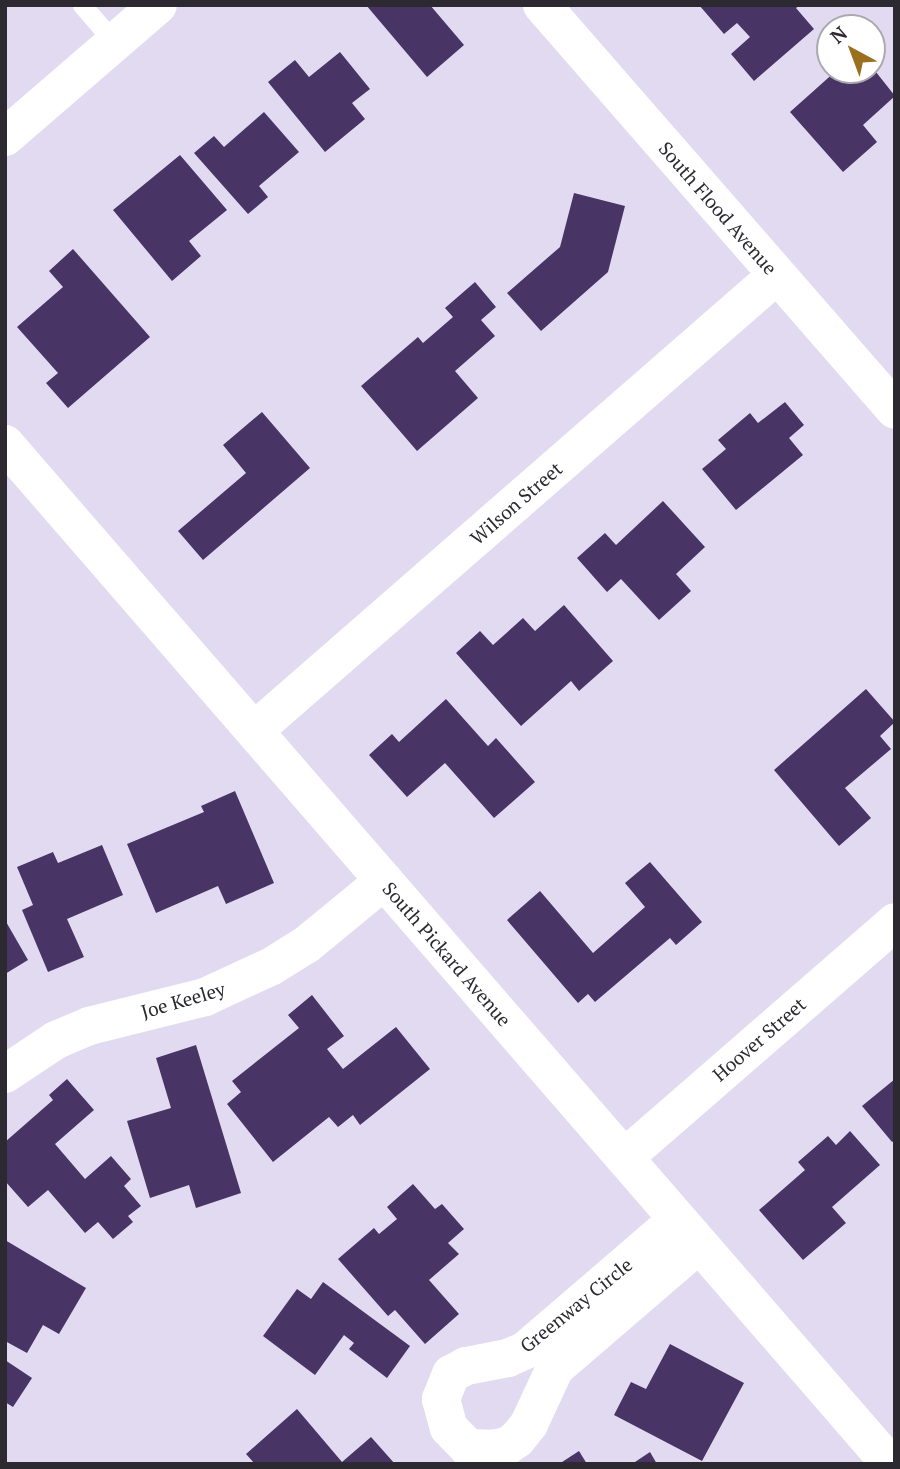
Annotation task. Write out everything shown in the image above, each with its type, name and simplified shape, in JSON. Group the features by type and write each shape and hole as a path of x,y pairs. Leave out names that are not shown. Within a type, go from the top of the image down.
{"street":[{"path":"5,137 158,5"},
{"name":"South Flood Avenue","path":"542,5 895,411"},
{"name":"Wilson Street","path":"254,730 777,275"},
{"name":"South Pickard Avenue","path":"5,444 890,1464"},
{"name":"Joe Keeley","path":"5,1074 56,1040 89,1026 205,997 272,966 306,945 384,881"},
{"name":"Hoover Street","path":"625,1157 895,922"},
{"name":"Greenway Circle","path":"687,1233 555,1368 528,1424 517,1439 492,1449 468,1448 449,1428 441,1399 452,1374 466,1366 509,1358 526,1350 687,1233"}],"lane":[{"path":"82,5 114,42"}],"building":[{"path":"366,5 430,5 464,45 427,77"},
{"path":"699,5 800,5 796,8 814,29 754,81 731,54 750,37 737,23 724,34"},
{"path":"340,52 370,89 352,103 365,119 325,152 268,82 295,60 309,77"},
{"path":"821,84 885,84 895,96 863,125 877,142 843,172 790,112"},
{"path":"264,112 299,152 259,186 268,197 248,214 194,153 214,136 224,147"},
{"path":"180,155 227,210 189,241 201,256 172,281 113,210"},
{"path":"574,193 625,206 608,272 541,331 507,293 560,247"},
{"path":"73,249 150,337 68,408 46,383 58,373 17,327 63,287 49,271"},
{"path":"475,282 496,307 481,320 495,336 455,371 478,398 417,451 361,386 418,337 423,343 453,317 445,308"},
{"path":"785,402 804,425 789,438 803,455 736,510 702,469 726,449 718,440 750,413 758,423"},
{"path":"262,412 310,468 203,560 178,531 246,473 223,445"},
{"path":"663,501 705,547 676,574 691,591 659,620 621,579 607,592 577,558 605,533 616,545"},
{"path":"564,605 613,661 579,691 571,681 521,726 456,653 480,631 493,645 523,618 535,631"},
{"path":"866,689 895,722 880,736 891,749 845,788 871,818 839,846 774,770"},
{"path":"446,699 488,746 496,738 535,782 494,818 445,763 407,797 369,755 392,734 399,742"},
{"path":"235,791 274,883 226,904 218,886 156,913 127,844 204,812 201,806"},
{"path":"102,845 123,895 67,919 84,957 48,972 22,910 33,905 17,867 53,852 58,863"},
{"path":"650,862 702,922 676,945 670,938 595,1002 588,994 578,1003 507,920 540,891 593,953 645,907 625,883"},
{"path":"5,920 28,960 5,974"},
{"path":"312,995 344,1036 327,1049 343,1069 396,1027 430,1069 360,1125 353,1115 338,1127 329,1117 273,1162 227,1104 241,1092 232,1081 299,1028 288,1015"},
{"path":"196,1045 241,1193 196,1208 189,1185 150,1198 127,1121 171,1108 156,1058"},
{"path":"67,1079 94,1110 55,1144 85,1179 111,1156 131,1179 124,1186 141,1206 128,1216 133,1222 113,1239 98,1222 85,1233 48,1190 28,1207 5,1181 5,1142 53,1100 49,1095"},
{"path":"895,1079 895,1140 892,1142 862,1106"},
{"path":"850,1131 880,1165 832,1207 846,1223 803,1260 759,1210 805,1170 798,1162 828,1136 836,1145"},
{"path":"413,1184 435,1209 442,1204 464,1229 448,1243 459,1254 429,1280 459,1314 425,1344 395,1310 388,1316 338,1259 374,1228 379,1234 397,1219 387,1207"},
{"path":"5,1240 86,1288 59,1334 43,1325 27,1353 5,1341"},
{"path":"323,1282 410,1346 387,1378 349,1349 354,1343 344,1335 315,1375 263,1336 297,1289 311,1299"},
{"path":"670,1344 744,1383 702,1461 614,1415 631,1382 646,1389"},
{"path":"5,1360 32,1378 13,1407 5,1402"},
{"path":"297,1409 342,1462 371,1437 395,1464 255,1464 246,1454"},
{"path":"579,1451 587,1464 559,1464"},
{"path":"650,1452 657,1464 632,1464"}]}
